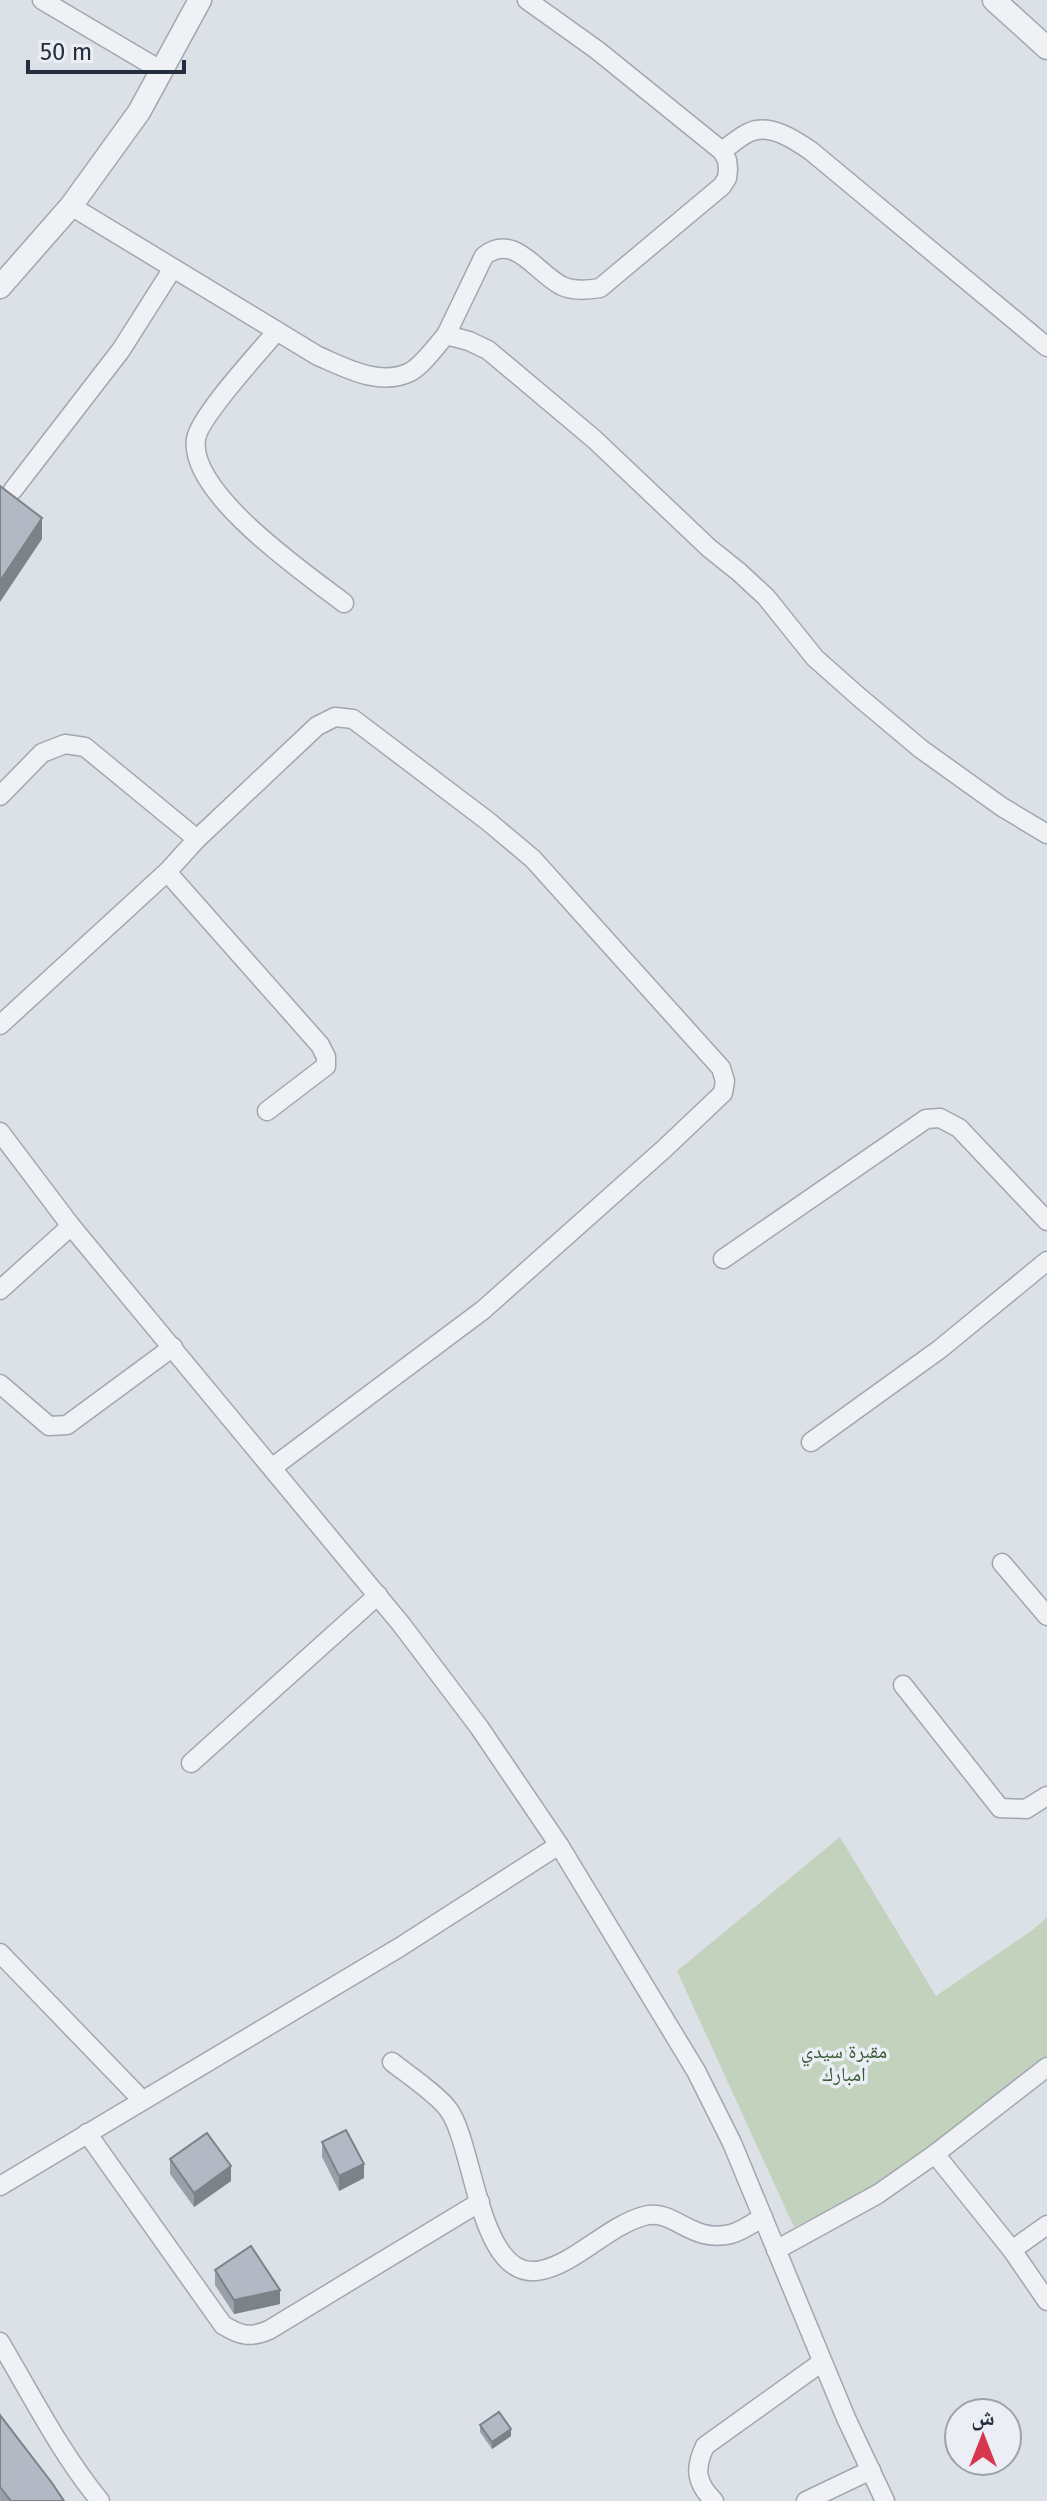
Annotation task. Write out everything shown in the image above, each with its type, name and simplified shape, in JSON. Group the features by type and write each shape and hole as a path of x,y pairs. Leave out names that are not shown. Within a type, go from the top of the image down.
{"street":[{"path":"42,0 162,71"},
{"path":"0,287 71,206 139,112 200,0"},
{"path":"71,206 318,356 360,373 389,379 412,371 446,335 484,256 494,248 509,248 563,286 587,290 600,288 722,186 727,178 727,160 722,151 597,50 527,0"},
{"path":"994,0 1047,48"},
{"path":"722,151 751,131 767,130 791,137 1047,347"},
{"path":"13,490 121,350 173,268"},
{"path":"277,331 209,413 196,437 196,461 251,532 344,603"},
{"path":"446,335 469,341 504,362 594,439 709,548 766,597 815,658 859,697 921,749 1002,807 1047,834"},
{"path":"0,1025 167,872 197,839 317,726 335,717 353,719 533,859 721,1068 725,1081 723,1093 710,1107 483,1310 273,1467"},
{"path":"0,796 42,753 65,744 85,747 197,839"},
{"path":"167,872 320,1045 326,1057 326,1066 267,1111"},
{"path":"723,1259 926,1119 940,1118 959,1128 1047,1221"},
{"path":"0,1132 71,1226 378,1595 479,1727 559,1845 696,2071 732,2143 822,2362 885,2501"},
{"path":"0,1290 71,1226"},
{"path":"811,1442 940,1349 1047,1261"},
{"path":"0,1384 49,1426 67,1425 173,1347"},
{"path":"1002,1563 1047,1616"},
{"path":"191,1763 378,1595"},
{"path":"903,1685 1000,1808 1026,1809 1047,1796"},
{"path":"0,2186 400,1947 559,1845"},
{"path":"0,1953 142,2100"},
{"path":"392,2062 449,2109 480,2202 506,2261 521,2271 542,2270 635,2219 654,2213 664,2215 694,2233 710,2236 732,2234 763,2217"},
{"path":"776,2250 878,2194 1047,2067"},
{"path":"87,2133 223,2325 236,2333 252,2337 269,2330 480,2202"},
{"path":"935,2154 1012,2250 1047,2301"},
{"path":"1012,2250 1047,2225"},
{"path":"0,2342 39,2414 100,2501"},
{"path":"714,2501 702,2488 697,2475 698,2462 705,2446 822,2362"},
{"path":"806,2501 871,2470"}],"green space":[{"name":"مقبرة سيدي امبارك","path":"840,1837 936,1996 1047,1917 1047,2063 934,2143 899,2176 794,2227 677,1971"}],"building":[{"path":"0,486 42,518 0,581"},
{"path":"346,2130 364,2164 339,2176 322,2142"},
{"path":"207,2133 231,2166 194,2193 170,2159"},
{"path":"251,2246 280,2290 234,2300 215,2270"},
{"path":"499,2412 511,2429 492,2442 480,2425"},
{"path":"0,2415 64,2501 11,2501 0,2487"}]}
